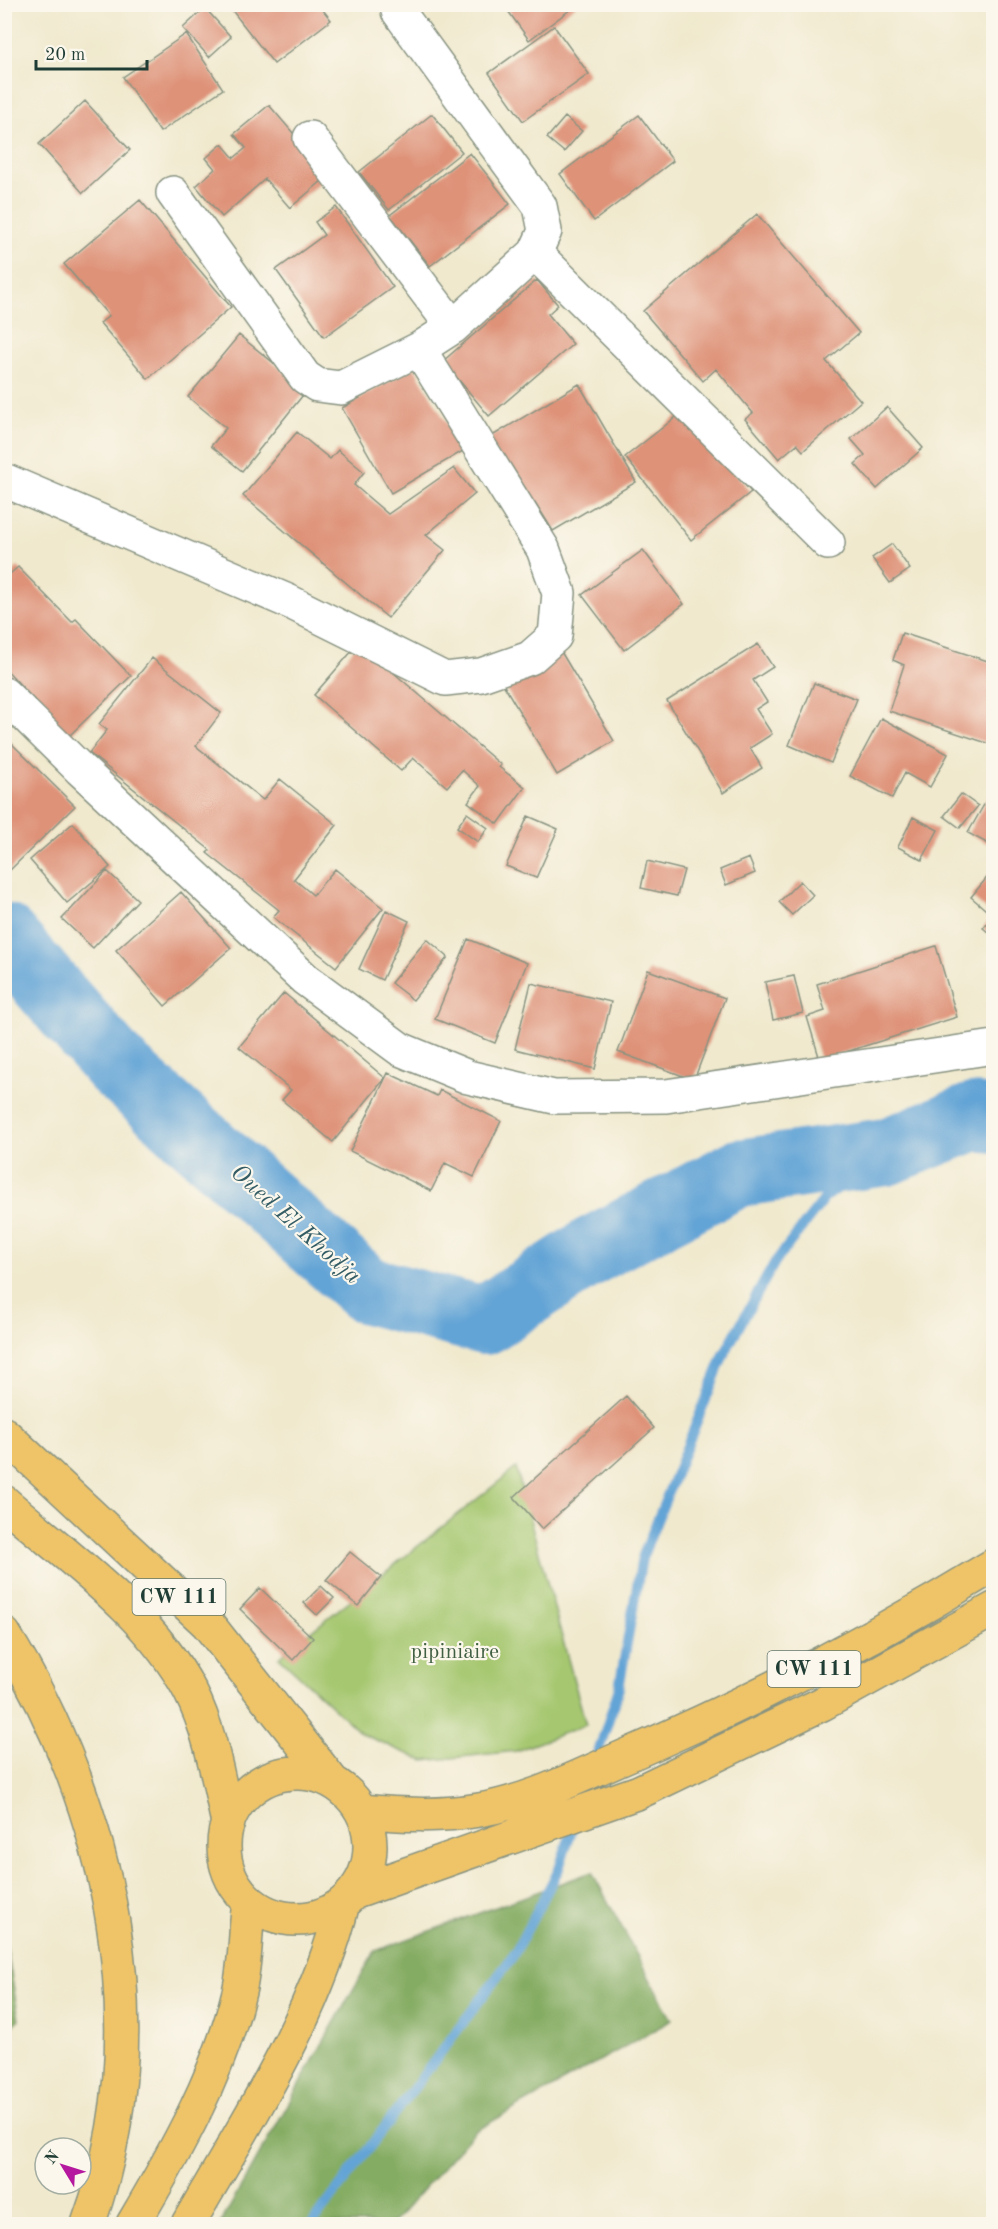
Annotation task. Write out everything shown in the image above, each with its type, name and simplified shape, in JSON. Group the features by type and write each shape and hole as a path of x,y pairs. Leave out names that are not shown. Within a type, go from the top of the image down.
{"highway":[{"name":"CW 111","path":"4,1434 207,1623 331,1780"},
{"name":"CW 111","path":"4,1502 131,1613 154,1636 174,1663 203,1722 228,1823"},
{"name":"CW 111","path":"362,1810 421,1815 450,1814 478,1810 536,1796 694,1727 842,1654 993,1564"},
{"name":"CW 111","path":"348,1898 418,1869 543,1828 639,1792 822,1704 993,1609"},
{"path":"4,1634 44,1707 71,1771 94,1836 111,1903 120,1964 123,2027 119,2089 109,2151 88,2224"},
{"path":"188,2224 271,2078 312,1995 332,1948 348,1898 364,1875 370,1853 369,1831 362,1810 349,1793 331,1780 307,1773 282,1774 258,1783 246,1795 228,1823 224,1844 226,1865 235,1885 249,1901 270,1914 295,1919 320,1915 348,1898"},
{"path":"133,2224 192,2119 225,2043 240,1990 249,1901"}],"street":[{"path":"173,193 305,377 317,385 341,388 419,349 453,327 535,253 546,231 540,206 398,11"},
{"path":"310,138 453,327"},
{"path":"535,253 828,543"},
{"path":"4,480 290,602 445,679 481,675 530,658 555,636 559,593 543,549 419,349"},
{"path":"4,694 80,769 306,979 400,1050 468,1077 554,1097 666,1096 993,1047"}],"green space":[{"name":"pipiniaire","path":"516,1468 586,1725 516,1751 424,1761 362,1734 279,1657"},
{"path":"592,1872 672,2020 475,2131 392,2224 220,2224 375,1951"},
{"path":"4,1933 19,2020 5,2032 4,2032"}],"building":[{"path":"227,4 318,4 331,20 274,64"},
{"path":"503,4 578,4 529,40"},
{"path":"205,8 231,37 209,57 183,28"},
{"path":"554,26 589,74 523,121 489,73"},
{"path":"186,34 223,89 160,132 123,77"},
{"path":"85,101 130,150 83,193 39,144"},
{"path":"269,105 329,175 290,208 265,179 222,217 196,186 215,169 206,158 222,144 234,158 246,148 234,134"},
{"path":"432,114 462,152 389,210 359,172"},
{"path":"639,115 673,161 594,221 560,174"},
{"path":"565,117 582,131 564,152 547,138"},
{"path":"470,153 510,204 430,266 390,215"},
{"path":"140,200 231,307 148,379 100,323 109,316 64,264"},
{"path":"336,207 393,287 324,337 276,270 324,235 315,222"},
{"path":"757,214 859,333 826,361 861,401 803,451 797,444 779,459 745,419 753,413 716,369 703,381 643,311"},
{"path":"537,280 558,305 548,314 573,344 489,416 443,361"},
{"path":"239,335 307,390 242,471 211,446 226,428 188,397"},
{"path":"414,367 463,451 391,493 342,408"},
{"path":"579,384 636,482 553,531 535,502 527,507 487,439"},
{"path":"887,407 923,448 877,489 855,464 865,455 851,439"},
{"path":"685,410 751,492 691,540 625,457"},
{"path":"297,432 330,459 338,450 364,472 354,485 388,514 454,468 475,494 426,535 445,550 388,618 243,496"},
{"path":"892,544 910,569 890,583 872,558"},
{"path":"643,550 684,604 624,650 582,595"},
{"path":"18,567 72,622 76,619 131,676 68,737 4,667 4,579"},
{"path":"902,633 994,663 993,745 889,711 904,665 893,660"},
{"path":"359,643 501,765 499,767 525,787 498,824 468,802 480,786 462,770 447,787 413,758 401,771 314,695"},
{"path":"758,644 773,667 753,680 767,702 756,709 772,734 750,748 762,768 723,793 667,701"},
{"path":"560,650 614,741 557,775 503,684"},
{"path":"152,658 221,713 196,746 263,800 280,779 337,825 294,879 313,895 335,869 383,908 336,967 273,917 279,910 207,853 210,850 89,753 107,730 99,724"},
{"path":"814,683 857,699 831,763 789,745"},
{"path":"881,718 948,754 930,787 905,773 892,798 850,776"},
{"path":"4,736 75,806 4,876"},
{"path":"994,787 994,847 968,833"},
{"path":"961,794 978,806 960,828 944,816"},
{"path":"467,813 488,828 478,842 457,827"},
{"path":"528,816 558,829 536,878 506,866"},
{"path":"913,817 938,830 922,860 898,847"},
{"path":"73,823 110,867 67,903 30,860"},
{"path":"749,858 755,873 726,885 720,870"},
{"path":"647,861 684,870 677,896 641,888"},
{"path":"994,869 994,937 983,928 993,916 971,897"},
{"path":"107,871 138,900 93,948 62,919"},
{"path":"800,881 813,895 792,915 779,902"},
{"path":"181,892 231,948 165,1006 116,950"},
{"path":"386,910 409,921 382,980 359,969"},
{"path":"427,939 448,957 413,1000 391,983"},
{"path":"468,939 527,963 495,1043 435,1019"},
{"path":"936,946 957,1017 820,1060 807,1017 825,1011 817,984"},
{"path":"648,970 725,998 694,1080 618,1052"},
{"path":"794,976 803,1013 773,1020 765,982"},
{"path":"531,983 611,1002 595,1069 515,1049"},
{"path":"284,993 385,1078 333,1142 282,1100 291,1090 239,1047"},
{"path":"388,1073 437,1096 440,1090 501,1121 474,1177 445,1163 431,1191 350,1151"},
{"path":"626,1396 654,1428 542,1529 514,1497"},
{"path":"350,1552 381,1577 358,1606 326,1580"},
{"path":"321,1586 334,1598 317,1615 304,1603"},
{"path":"260,1588 313,1638 293,1660 240,1609"}],"waterway":[{"name":"Oued El Khodja","path":"4,937 116,1066 367,1290 484,1321 594,1249 739,1173 886,1152 973,1117 994,1119"},
{"path":"595,1762 619,1688 642,1558 724,1354 775,1262 825,1198 886,1152"},
{"path":"312,2224 513,1956 558,1871 589,1780"}]}
